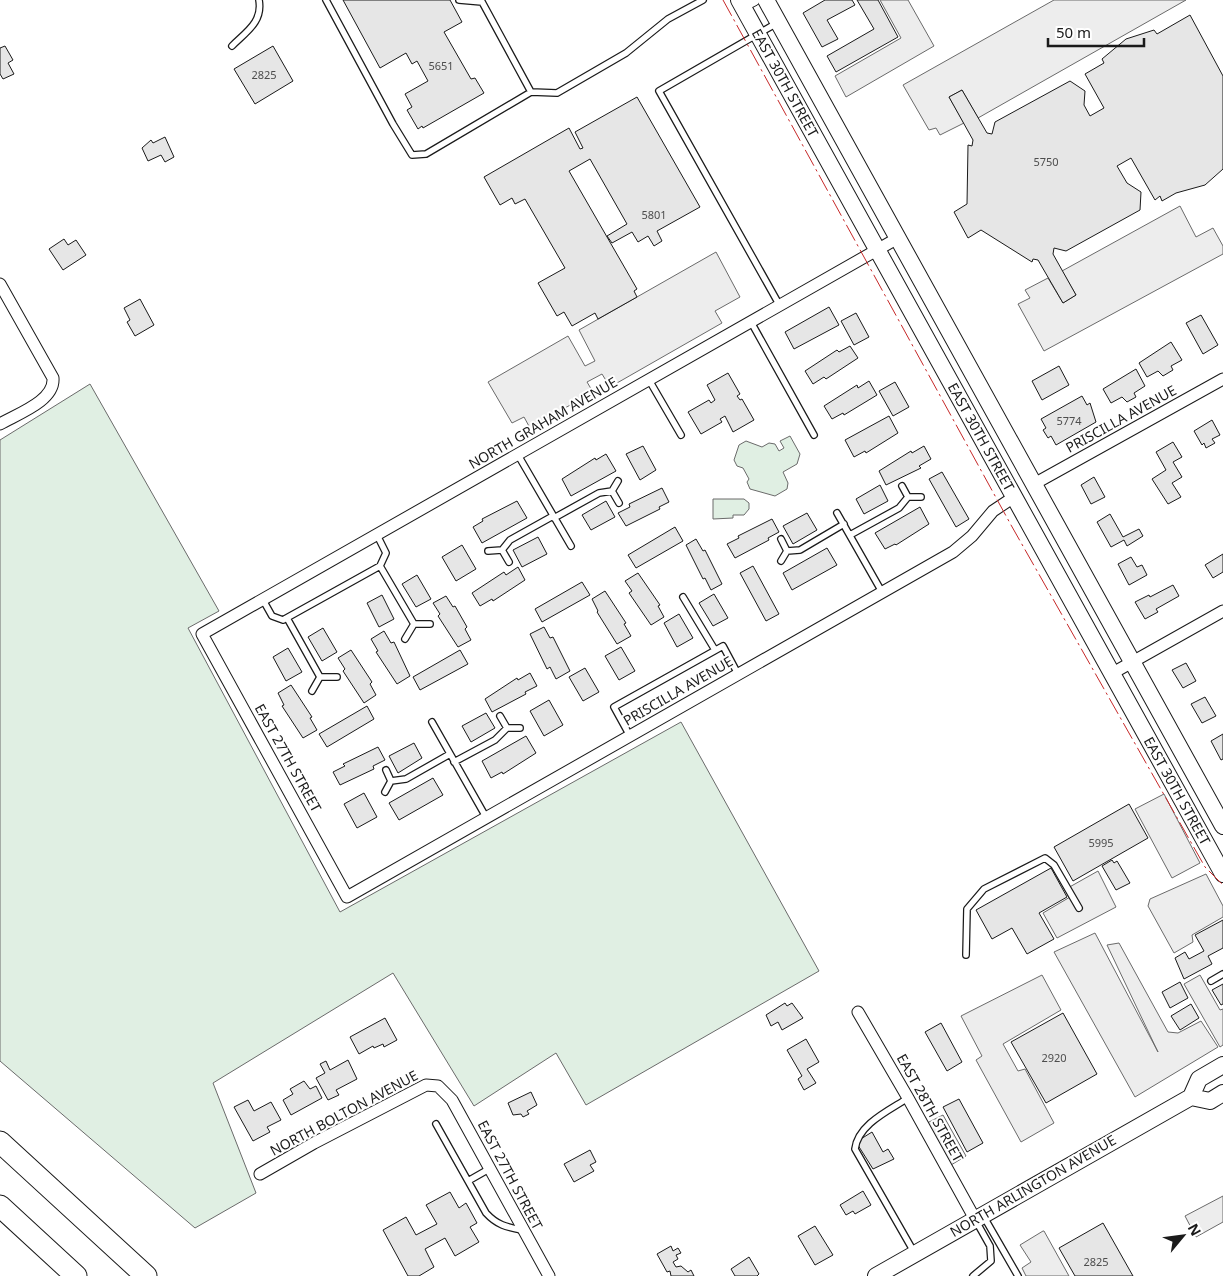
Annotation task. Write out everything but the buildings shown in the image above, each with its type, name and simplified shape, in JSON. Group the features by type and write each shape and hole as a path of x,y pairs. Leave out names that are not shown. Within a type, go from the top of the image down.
{"highway":[{"path":"0,1142 146,1276"},
{"path":"0,1206 76,1276"}],"main road":[{"name":"EAST 30TH STREET","path":"766,0 1223,826"},
{"name":"EAST 30TH STREET","path":"745,2 758,34 1223,874"},
{"path":"1223,1065 1199,1078 1191,1097 1210,1101 1223,1093"},
{"name":"NORTH ARLINGTON AVENUE","path":"876,1276 1191,1097"}],"street":[{"name":"NORTH GRAHAM AVENUE","path":"202,634 898,238"},
{"path":"0,284 53,378 53,388 43,399 0,424"},
{"name":"PRISCILLA AVENUE","path":"1034,484 1223,379"},
{"name":"PRISCILLA AVENUE","path":"347,897 962,546 988,515 1014,497"},
{"path":"1112,674 1223,611"},
{"name":"EAST 27TH STREET","path":"202,634 347,897"},
{"name":"EAST 28TH STREET","path":"858,1012 979,1217"},
{"name":"NORTH BOLTON AVENUE","path":"260,1174 314,1143 426,1085 432,1084 443,1089"},
{"name":"EAST 27TH STREET","path":"443,1089 458,1112 549,1276"}],"lane":[{"path":"232,46 258,21 261,10 259,0"},
{"path":"326,0 393,124 412,155 426,154 532,92 557,93 626,53 668,19 703,0"},
{"path":"459,0 482,1 532,92"},
{"path":"779,22 659,91 780,306"},
{"path":"751,322 814,434"},
{"path":"649,380 681,435"},
{"path":"518,455 571,546"},
{"path":"612,491 618,481"},
{"path":"902,486 908,497"},
{"path":"488,551 502,550 510,540 599,493 612,491"},
{"path":"612,491 619,503"},
{"path":"908,497 921,497"},
{"path":"850,535 899,508 908,497"},
{"path":"838,514 882,592"},
{"path":"788,551 800,550 844,524"},
{"path":"263,600 274,618 287,618 380,566 386,553 377,535"},
{"path":"781,540 788,551"},
{"path":"502,550 509,562"},
{"path":"781,561 788,551"},
{"path":"380,566 414,624"},
{"path":"684,597 715,650"},
{"path":"287,618 320,677"},
{"path":"414,624 430,624"},
{"path":"405,639 414,624"},
{"path":"630,736 614,707 723,646 738,674"},
{"path":"320,677 338,677"},
{"path":"312,691 320,677"},
{"path":"500,716 507,728"},
{"path":"432,722 486,817"},
{"path":"454,762 495,740 507,728 520,728"},
{"path":"392,781 406,779 450,754"},
{"path":"386,770 392,781"},
{"path":"386,792 392,781"},
{"path":"966,955 967,909 984,889 1045,858 1054,864 1079,908"},
{"path":"1211,981 1223,974"},
{"path":"908,1098 862,1131 856,1140 855,1149 915,1254"},
{"path":"436,1124 493,1221 503,1226 522,1230"},
{"path":"468,1181 489,1169"},
{"path":"973,1276 991,1261 990,1246 979,1217"},
{"path":"979,1217 1018,1276"}],"green space":[{"path":"90,384 219,611 188,628 340,912 681,722 819,971 586,1105 556,1053 474,1106 393,973 213,1083 256,1193 195,1228 0,1061 0,440"},
{"path":"790,436 800,454 797,464 783,472 788,483 787,489 775,496 750,489 747,482 749,479 743,468 737,466 734,460 739,445 746,441 762,447 769,443 775,444 779,451 784,448 780,441"},
{"path":"713,499 744,499 749,503 749,509 744,515 733,515 733,518 713,519"}],"shaded area":[{"path":"880,0 908,0 934,46 846,97 835,76 901,38"},
{"path":"1054,0 1186,0 978,118 962,90 949,97 964,123 940,135 936,128 929,130 903,85"},
{"path":"1180,206 1196,237 1213,228 1223,246 1223,254 1044,351 1018,304 1030,298 1025,290 1048,278 1063,303 1076,295 1062,271"},
{"path":"716,252 740,297 715,311 722,323 610,387 602,374 587,382 593,392 530,428 524,417 512,423 488,382 568,336 585,366 595,361 579,330"},
{"path":"1164,794 1200,863 1172,878 1135,809"},
{"path":"1098,871 1116,907 1057,938 1043,913 1070,897 1066,889"},
{"path":"1206,874 1223,906 1223,917 1192,935 1193,942 1174,953 1148,906 1150,899"},
{"path":"1095,933 1158,1052 1107,945 1119,943 1168,1032 1178,1033 1201,1021 1218,1047 1135,1097 1054,952"},
{"path":"1042,975 1061,1010 1003,1044 1018,1071 1025,1069 1054,1123 1021,1142 976,1060 982,1056 961,1016"},
{"path":"1200,975 1220,1010 1223,1009 1223,1045 1220,1047 1184,984"},
{"path":"943,1115 966,1156 951,1165 927,1123"},
{"path":"1223,1196 1223,1222 1196,1237 1185,1216"},
{"path":"1043,1231 1069,1276 1026,1276 1022,1268 1031,1262 1020,1245"}],"power":[{"path":"723,0 1011,525 1205,867 1223,885"}]}
